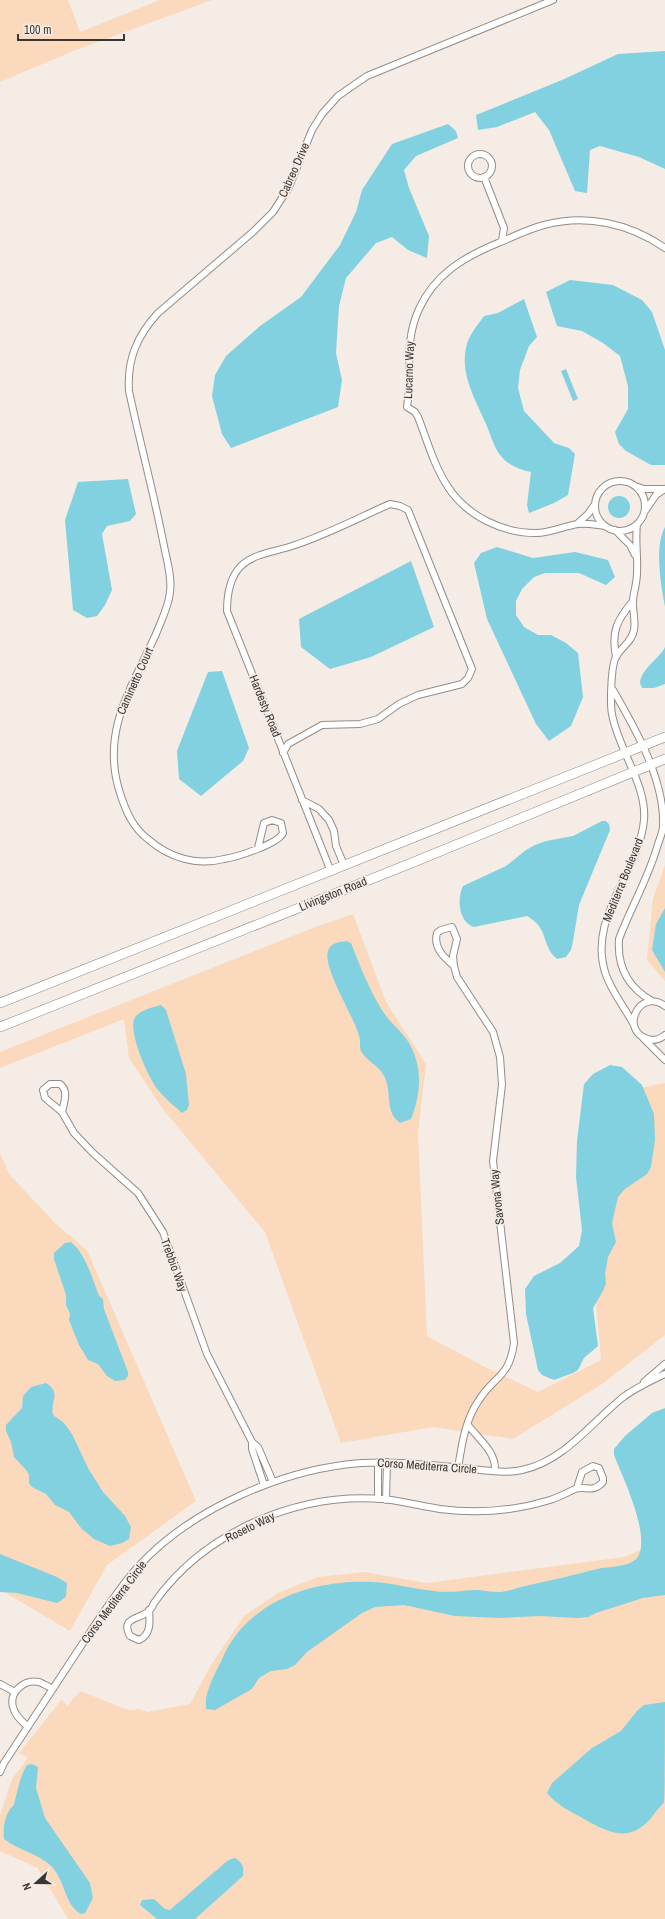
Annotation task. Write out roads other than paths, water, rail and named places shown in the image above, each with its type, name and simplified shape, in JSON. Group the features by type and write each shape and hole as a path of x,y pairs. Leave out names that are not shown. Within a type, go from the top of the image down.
{"main road":[{"name":"Livingston Road","path":"0,1003 665,737"},
{"name":"Livingston Road","path":"0,1027 414,862 665,759"}],"street":[{"name":"Cabreo Drive","path":"154,496 132,405 128,376 132,353 147,326 254,231 272,212 289,187 312,130 322,114 338,96 368,76 553,0"},
{"path":"484,178 504,228 502,241"},
{"name":"Lucarno Way","path":"605,526 577,524 550,532 524,533 500,527 474,514 454,495 447,486 418,417 415,412 407,408 410,383 408,359 414,320 423,301 437,281 454,265 474,253 543,225 573,220 599,221 635,231 665,248"},
{"path":"504,228 516,235"},
{"path":"636,556 630,545 614,530 605,526 597,515 595,504 600,492 610,484 622,482 644,489 665,489"},
{"path":"634,486 640,492 644,500 642,516"},
{"path":"614,530 626,530 637,524 649,504 665,489"},
{"name":"Caminetto Court","path":"154,496 169,572 170,593 162,620 125,698 117,723 114,744 116,781 126,812 140,832 159,848 178,858 214,862 233,858 258,848 282,836 283,828 281,823 272,820 264,823 258,848"},
{"name":"Hardesty Road","path":"284,753 288,744 322,725 360,724 378,719 399,704 418,695 462,684 468,678 472,669 408,510 400,506 390,504 292,546 255,556 241,566 233,577 227,595 227,612 330,870"},
{"name":"Lucarno Way","path":"577,524 588,514 595,504"},
{"path":"616,657 631,640 634,631 636,618 633,601 637,571 637,524"},
{"name":"Mediterra Boulevard","path":"633,601 617,622 614,636 616,657 613,666 612,714 643,802 644,819 638,847 608,914 602,930 601,943 603,966 608,982 639,1034"},
{"name":"Mediterra Boulevard","path":"613,690 643,746 651,765 662,800 663,827 655,854 619,940 618,952 622,970 637,991 652,1001 665,1006"},
{"path":"302,800 319,808 329,820 334,831 336,846 344,865"},
{"name":"Savona Way","path":"454,966 441,953 435,939 437,933 447,927 452,927 457,939 453,956 457,977 493,1032 500,1057 502,1085 493,1161 514,1344 511,1359 504,1373 479,1399 471,1413 463,1437 458,1468"},
{"path":"634,1025 634,1019 638,1008 647,1002 652,1001"},
{"path":"639,1034 651,1040 657,1040 665,1035"},
{"path":"639,1034 665,1060"},
{"name":"Trebbio Way","path":"62,1112 66,1094 65,1090 60,1084 50,1084 45,1087 43,1094 49,1102 62,1112 74,1133 93,1153 138,1193 163,1232 207,1354 252,1442 258,1447 273,1482"},
{"name":"Corso Mediterra Circle","path":"642,1385 665,1364"},
{"name":"Corso Mediterra Circle","path":"0,1772 2,1765 110,1604 137,1569 157,1548 200,1518 264,1485 296,1474 329,1466 386,1462 495,1471 522,1470 543,1463 559,1454 577,1440 622,1398 642,1385 665,1374"},
{"path":"468,1425 491,1454 495,1465 495,1471"},
{"name":"Trebbio Way","path":"252,1442 252,1449 264,1485"},
{"path":"378,1462 378,1499"},
{"path":"386,1462 386,1500"},
{"name":"Roseto Way","path":"149,1610 149,1630 147,1634 139,1640 130,1636 126,1629 127,1624 132,1619 149,1610 162,1592 200,1556 225,1537 283,1511 321,1502 378,1499 440,1509 472,1512 524,1507 552,1500 577,1488 594,1489 603,1482 599,1468 594,1466 582,1472 577,1488"},
{"path":"28,1727 16,1714 13,1708 12,1701 15,1692 26,1682 39,1682 53,1689"},
{"path":"0,1684 15,1692"}],"water":[{"path":"665,51 665,169 639,157 600,146 590,150 587,193 575,191 549,130 535,112 497,127 478,130 476,115 562,80 618,54"},
{"path":"448,124 456,131 458,138 416,156 404,170 409,188 429,236 427,258 408,250 392,237 376,243 346,278 339,306 336,353 342,380 338,407 231,448 222,434 212,396 215,375 226,356 260,326 301,297 340,245 356,212 362,190 392,144"},
{"path":"570,280 613,285 642,300 652,312 665,350 665,465 651,465 626,451 619,444 615,432 628,409 628,386 620,356 603,343 582,331 557,326 546,292"},
{"path":"524,299 537,337 529,346 520,370 518,388 524,411 554,443 569,448 575,454 568,495 554,503 529,513 527,505 531,472 513,466 504,460 498,452 470,387 465,368 466,348 469,339 484,316 498,313"},
{"path":"566,369 578,399 573,401 561,371"},
{"path":"128,479 136,514 130,521 107,526 102,534 112,590 105,605 97,616 87,618 73,610 65,520 78,482"},
{"path":"619,496 627,499 630,507 627,515 619,518 611,515 608,507 611,499"},
{"path":"665,527 665,607 660,577 659,555 662,535"},
{"path":"497,547 533,558 575,552 608,560 615,577 606,585 579,573 545,573 534,577 522,589 516,601 516,615 524,627 538,635 551,635 566,643 578,653 583,697 571,726 549,741 536,724 487,619 474,563 481,553"},
{"path":"411,561 434,627 371,657 330,669 301,647 299,619"},
{"path":"665,647 665,684 654,688 642,688 640,683 643,673"},
{"path":"222,671 249,748 243,761 201,796 179,779 177,751 208,672"},
{"path":"602,821 606,821 609,824 610,830 579,905 571,950 566,957 557,959 548,948 539,926 527,916 474,927 465,920 460,909 460,897 463,886 506,866 526,850 535,845 546,841 573,836"},
{"path":"665,908 665,972 652,950 656,924"},
{"path":"346,941 351,943 377,1002 409,1043 417,1061 419,1081 417,1100 411,1119 400,1123 391,1112 385,1078 381,1071 365,1057 361,1051 360,1038 334,980 327,959 328,951 331,946 335,943"},
{"path":"161,1005 166,1010 186,1074 189,1105 187,1110 182,1113 158,1090 154,1084 144,1065 134,1031 133,1022 138,1014 147,1009"},
{"path":"610,1065 622,1067 642,1085 654,1114 655,1140 651,1167 647,1174 625,1189 618,1197 612,1223 616,1242 608,1257 605,1274 606,1283 593,1308 598,1346 584,1358 578,1370 554,1380 542,1375 538,1370 526,1314 525,1289 534,1276 560,1263 579,1246 582,1230 576,1177 577,1141 584,1084 593,1074"},
{"path":"71,1242 85,1260 99,1296 103,1299 104,1309 128,1372 128,1376 125,1380 115,1381 107,1376 98,1364 88,1360 79,1345 69,1320 70,1314 66,1305 66,1295 54,1259 54,1253 65,1243"},
{"path":"46,1383 51,1387 54,1394 52,1410 53,1415 64,1423 72,1434 88,1468 103,1492 125,1516 131,1527 129,1539 122,1543 110,1546 94,1539 81,1528 69,1512 55,1505 46,1494 32,1487 29,1483 29,1475 26,1470 14,1457 11,1442 6,1431 6,1425 22,1408 23,1396 31,1387"},
{"path":"665,1408 665,1595 643,1598 588,1617 577,1618 540,1616 500,1618 455,1616 404,1605 375,1607 362,1613 307,1652 295,1665 287,1669 271,1671 259,1678 252,1689 215,1710 206,1709 207,1695 211,1682 234,1637 249,1621 266,1607 306,1589 328,1584 373,1582 439,1592 474,1590 501,1592 597,1569 620,1566 632,1562 639,1555 641,1532 629,1490 614,1455 614,1449 625,1436 652,1413"},
{"path":"0,1554 57,1577 67,1583 66,1597 57,1603 17,1593 0,1592"},
{"path":"665,1702 664,1802 646,1823 637,1830 628,1833 609,1831 566,1809 547,1793 552,1783 592,1748 621,1731 637,1711 644,1705"},
{"path":"32,1764 38,1767 36,1788 45,1818 90,1883 93,1898 85,1913 81,1914 75,1910 59,1877 50,1865 39,1857 9,1843 4,1839 6,1817 14,1804 20,1779 27,1765"},
{"path":"235,1858 242,1866 243,1876 195,1919 157,1919 140,1905 142,1900 154,1899 165,1909 170,1910 226,1862"}]}
